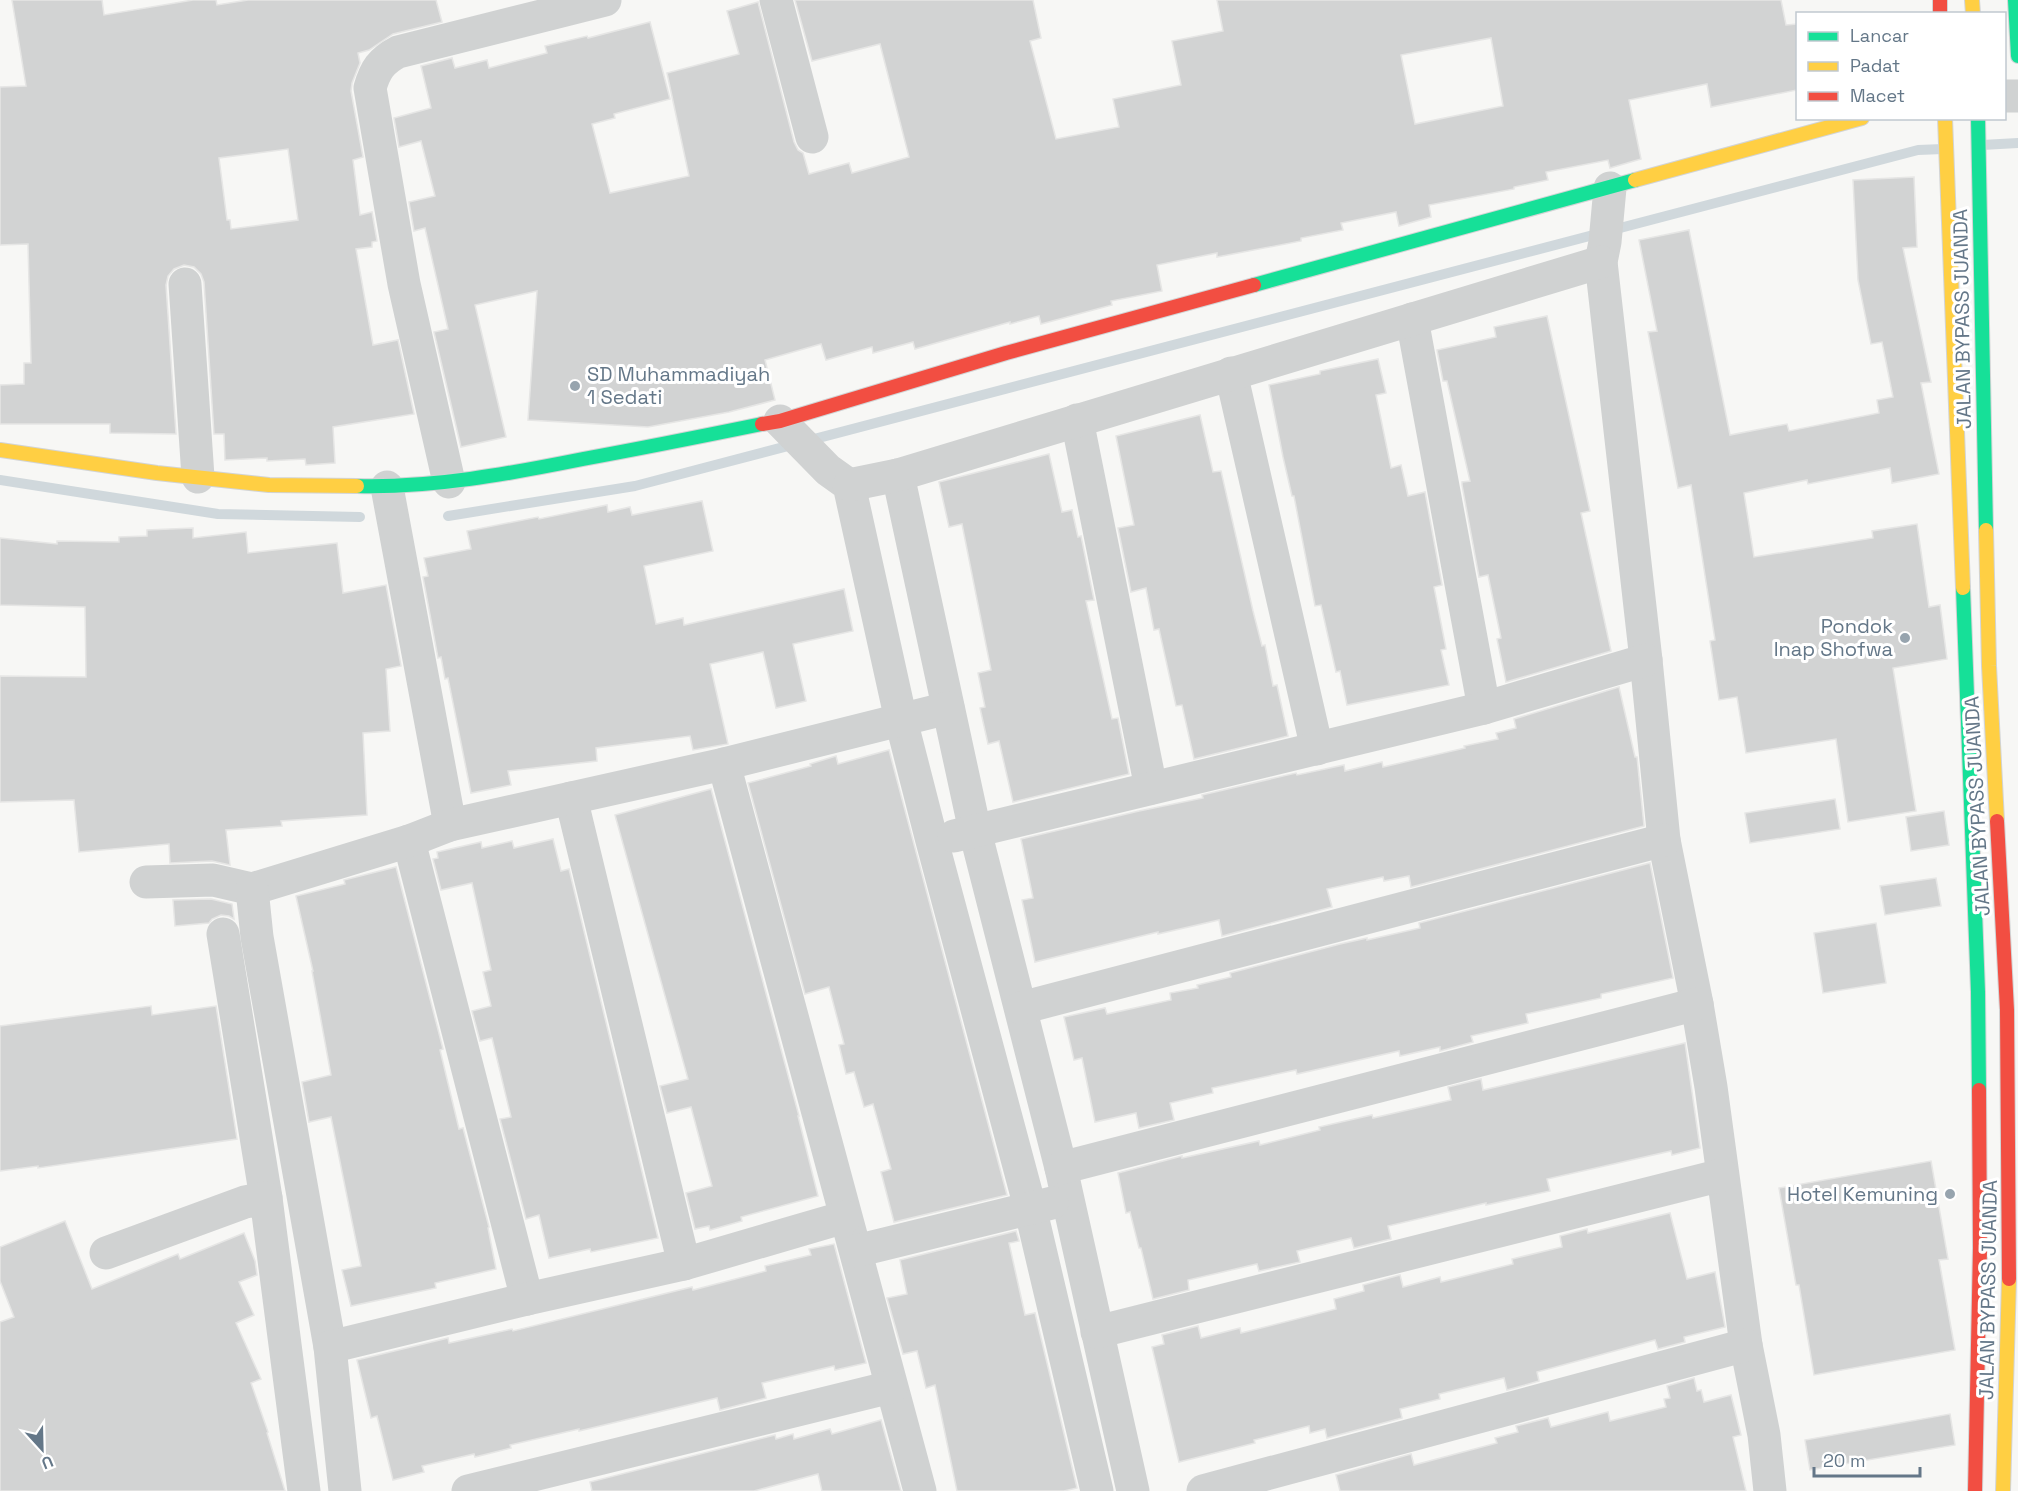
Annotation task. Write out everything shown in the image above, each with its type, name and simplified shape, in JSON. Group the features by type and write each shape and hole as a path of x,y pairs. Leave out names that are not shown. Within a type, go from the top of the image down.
{"main road":[{"path":"2015,0 2018,56"},
{"path":"0,450 269,485 387,487 449,482 787,429 1006,353 1606,226 1857,120"},
{"name":"JALAN BYPASS JUANDA","path":"1978,120 1989,666 2006,990 1994,1249 2003,1491"},
{"path":"1945,125 1978,993 1994,1249 1975,1491"},
{"path":"1970,799 1996,797"},
{"path":"1978,993 2006,990"}],"street":[{"path":"449,482 404,284 370,88 373,77 379,65 386,58 398,52 605,0"},
{"path":"776,0 812,137"},
{"path":"839,478 898,475 1412,319 1606,226 1664,840 1711,1087 1746,1345 1764,1435 1770,1491"},
{"path":"185,284 198,477"},
{"path":"1412,319 1484,708"},
{"path":"1231,373 1317,749"},
{"path":"1077,420 1151,788"},
{"path":"787,429 839,478 932,841 1030,1207 1097,1491"},
{"path":"898,475 975,831 1061,1168 1133,1491"},
{"path":"387,487 450,825"},
{"path":"932,841 1484,708 1647,660"},
{"path":"146,882 213,880 252,889 409,841 450,825 724,764 948,708"},
{"path":"724,764 920,1491"},
{"path":"571,798 684,1264"},
{"path":"1021,1008 1664,840"},
{"path":"409,841 527,1299"},
{"path":"252,889 257,937 330,1347 345,1491"},
{"path":"223,934 266,1198 304,1491"},
{"path":"1061,1168 1697,1004"},
{"path":"1097,1332 1722,1175"},
{"path":"106,1253 245,1202 266,1198"},
{"path":"856,1251 1030,1207 1067,1200"},
{"path":"330,1347 684,1264 845,1216"},
{"path":"1203,1491 1241,1486 1746,1345"},
{"path":"468,1491 891,1387"}],"building":[{"path":"12,0 102,0 104,15 193,0 216,0 217,5 248,0 436,0 442,22 393,34 369,50 358,53 360,63 351,91 363,157 353,160 360,215 372,212 377,241 372,242 372,247 356,249 373,345 398,340 414,414 333,427 335,463 306,465 305,459 225,460 224,434 214,434 204,282 201,274 194,267 184,265 174,269 168,276 166,285 176,434 110,433 110,424 0,424 0,385 24,384 24,363 31,363 28,244 0,245 0,87 26,86","holes":["288,149 298,220 231,229 230,220 227,220 219,158"]},
{"path":"795,0 1033,0 1041,38 1030,41 1056,139 1119,127 1113,99 1181,85 1172,41 1223,31 1217,0 1781,0 1786,25 1796,24 1796,90 1711,107 1707,84 1629,100 1641,159 1610,168 1608,160 1546,172 1548,180 1514,187 1514,189 1429,205 1431,217 1399,226 1396,212 1341,223 1343,230 1301,238 1301,241 1217,257 1217,253 1157,265 1162,291 1111,301 1112,305 1041,324 1039,316 915,349 913,342 873,353 872,347 826,360 821,344 765,360 775,400 729,412 648,427 528,420 537,291 475,305 506,437 461,447 434,332 448,329 425,228 414,231 409,202 435,196 421,141 399,147 394,118 431,108 421,66 452,58 455,68 487,60 489,68 547,53 545,46 650,22 670,99 614,114 615,118 592,124 610,193 689,176 667,73 739,54 727,11 758,2 794,142 798,150 803,153 809,174 849,163 852,173 909,157 880,44 812,61","holes":["1491,38 1503,106 1415,124 1401,55"]},
{"path":"1914,177 1917,247 1903,248 1931,382 1921,383 1939,474 1892,483 1890,468 1808,484 1807,480 1744,493 1754,557 1873,538 1872,531 1917,524 1929,607 1940,605 1947,659 1893,668 1916,811 1848,822 1836,739 1746,753 1737,697 1719,700 1710,641 1715,640 1691,485 1678,488 1648,332 1657,331 1639,240 1689,230 1730,435 1787,424 1789,431 1879,413 1877,400 1893,397 1882,342 1871,344 1858,280 1853,180"},
{"path":"1547,316 1590,511 1581,513 1611,651 1506,682 1497,639 1501,638 1488,575 1479,577 1462,485 1462,482 1470,481 1447,381 1443,381 1437,350 1496,337 1494,327"},
{"path":"1378,359 1386,393 1376,395 1391,468 1401,465 1408,496 1425,492 1442,585 1434,587 1446,649 1441,650 1449,685 1347,705 1340,671 1336,672 1321,605 1315,606 1294,496 1292,496 1283,457 1269,385"},
{"path":"1200,415 1213,472 1221,471 1253,611 1262,646 1265,645 1273,686 1277,685 1288,736 1194,759 1182,705 1176,706 1159,629 1154,630 1146,588 1131,592 1118,528 1134,525 1116,436"},
{"path":"1049,454 1062,512 1072,510 1078,537 1081,536 1094,600 1086,601 1112,719 1118,718 1129,774 1013,802 999,741 988,744 980,708 985,707 978,673 991,670 962,524 949,527 939,482"},
{"path":"702,501 713,551 644,566 656,624 683,618 684,625 844,589 853,631 793,644 806,701 776,708 763,652 710,664 728,744 693,750 690,736 596,748 597,761 508,771 511,785 471,793 448,678 445,679 441,657 438,658 423,577 428,576 424,558 471,549 467,531 607,505 608,512 630,507 632,515"},
{"path":"193,528 193,538 246,532 248,553 337,543 343,593 386,585 401,666 386,669 390,731 363,733 367,815 281,821 282,826 226,830 230,865 212,861 170,863 169,844 79,852 74,800 0,802 0,676 86,677 85,607 0,605 0,538 57,544 57,541 119,542 119,537 147,536 147,530"},
{"path":"1619,687 1635,757 1637,757 1644,826 1411,887 1409,876 1384,881 1383,877 1327,889 1332,907 1222,936 1219,920 1158,934 1158,932 1035,962 1022,900 1033,898 1021,839 1203,798 1202,795 1296,773 1297,775 1344,765 1345,771 1382,762 1383,767 1465,748 1464,746 1498,739 1496,733 1516,728 1514,719"},
{"path":"889,750 1007,1195 894,1222 881,1172 891,1169 873,1104 864,1107 854,1072 846,1074 839,1045 844,1044 829,987 805,994 748,783 811,766 810,764 836,756 838,764"},
{"path":"711,789 799,1116 818,1196 741,1217 742,1221 710,1230 709,1226 695,1229 686,1193 712,1186 691,1107 667,1113 660,1086 688,1079 615,815"},
{"path":"1835,799 1840,829 1750,843 1745,813"},
{"path":"1944,811 1949,845 1911,851 1906,817"},
{"path":"553,839 561,871 569,869 658,1238 549,1258 539,1215 526,1219 500,1119 511,1117 492,1038 480,1041 472,1011 491,1006 483,972 491,970 472,883 441,890 433,859 438,858 437,852 481,842 482,848 512,841 514,848"},
{"path":"1650,863 1673,978 1601,994 1601,998 1526,1014 1528,1023 1471,1036 1473,1042 1440,1051 1440,1047 1400,1056 1399,1051 1297,1074 1296,1070 1212,1088 1213,1093 1170,1103 1174,1120 1139,1128 1136,1113 1095,1122 1082,1058 1074,1060 1064,1017 1105,1008 1107,1014 1171,1000 1170,993 1198,988 1197,985 1231,977 1230,973 1340,944 1420,928 1419,923"},
{"path":"396,867 443,1049 440,1050 459,1129 463,1128 489,1227 496,1269 435,1283 436,1288 351,1306 342,1270 361,1266 331,1117 309,1122 302,1082 331,1075 313,971 296,896 345,884 344,880"},
{"path":"1936,878 1941,906 1885,915 1880,886"},
{"path":"211,899 232,904 234,919 221,915 209,923 175,926 173,900"},
{"path":"1876,923 1886,983 1823,993 1814,933"},
{"path":"151,1006 152,1015 216,1006 237,1139 38,1168 38,1166 0,1171 0,1026"},
{"path":"1685,1043 1700,1148 1672,1155 1671,1151 1547,1179 1550,1191 1388,1226 1391,1239 1354,1248 1351,1238 1297,1251 1300,1262 1259,1271 1257,1264 1188,1280 1189,1290 1153,1299 1130,1212 1126,1213 1118,1173 1182,1156 1182,1158 1259,1141 1260,1145 1320,1130 1319,1127 1372,1115 1373,1118 1451,1100 1448,1087 1481,1079 1483,1090"},
{"path":"1931,1161 1948,1259 1939,1260 1955,1350 1814,1375 1799,1285 1796,1285 1779,1188"},
{"path":"1670,1213 1687,1279 1715,1272 1725,1327 1684,1337 1685,1342 1658,1349 1655,1340 1537,1372 1539,1381 1507,1390 1504,1378 1439,1394 1440,1399 1400,1409 1402,1418 1327,1438 1325,1429 1310,1433 1309,1426 1254,1440 1255,1443 1179,1462 1152,1347 1164,1344 1162,1335 1198,1326 1201,1338 1240,1328 1241,1333 1336,1309 1334,1299 1364,1291 1363,1285 1400,1275 1403,1287 1440,1277 1441,1282 1513,1264 1512,1259 1562,1247 1560,1236 1587,1229 1588,1233"},
{"path":"65,1221 92,1289 178,1254 180,1259 244,1233 255,1261 257,1275 239,1282 254,1315 236,1323 261,1379 251,1383 285,1491 0,1491 0,1322 14,1317 0,1281 0,1247"},
{"path":"1016,1231 1019,1241 1009,1243 1025,1315 1035,1313 1077,1488 1064,1491 957,1491 935,1385 926,1388 917,1351 903,1354 887,1298 907,1294 900,1260"},
{"path":"834,1244 866,1363 835,1370 834,1366 762,1383 766,1398 720,1410 717,1398 510,1445 511,1448 475,1457 474,1454 422,1466 424,1472 393,1480 377,1416 371,1418 357,1360 448,1338 449,1343 512,1329 513,1331 692,1287 693,1290 766,1271 765,1266 811,1255 809,1249"},
{"path":"1694,1378 1697,1391 1701,1390 1704,1402 1731,1395 1741,1435 1733,1437 1746,1491 1340,1491 1336,1475 1411,1454 1414,1465 1497,1443 1495,1438 1518,1432 1516,1426 1548,1418 1551,1427 1608,1412 1610,1421 1666,1407 1664,1399 1670,1398 1667,1386"},
{"path":"1950,1414 1955,1445 1810,1470 1805,1440"},
{"path":"881,1420 901,1491 822,1491 818,1474 754,1491 592,1491 590,1482 775,1435 776,1439 793,1434 794,1439 830,1429 832,1434"}],"waterway":[{"path":"1982,145 2018,143"},
{"path":"448,516 635,486 1918,150 1943,149"},
{"path":"0,480 218,514 360,517"}],"traffic: fast":[{"path":"2015,0 2018,56"},
{"path":"1978,120 1986,530"},
{"path":"1254,285 1635,180"},
{"path":"357,486 414,485 499,475 762,424"},
{"path":"1963,588 1978,992 1979,1090"}],"traffic: slow":[{"path":"1972,0 1973,12"},
{"path":"1635,180 1855,120"},
{"path":"1945,120 1963,588"},
{"path":"0,450 157,473 269,485 357,486"},
{"path":"1986,530 1989,666 1997,821"},
{"path":"2003,1491 2009,1279"}],"traffic: jam":[{"path":"1940,0 1940,12"},
{"path":"762,424 780,421 1006,353 1254,285"},
{"path":"1997,821 2007,1010 2009,1279"},
{"path":"1975,1491 1980,1248 1979,1090"}],"place":[{"name":"SD Muhammadiyah 1 Sedati","path":"575,386"},
{"name":"Pondok Inap Shofwa","path":"1905,638"},
{"name":"Hotel Kemuning","path":"1950,1194"}]}
